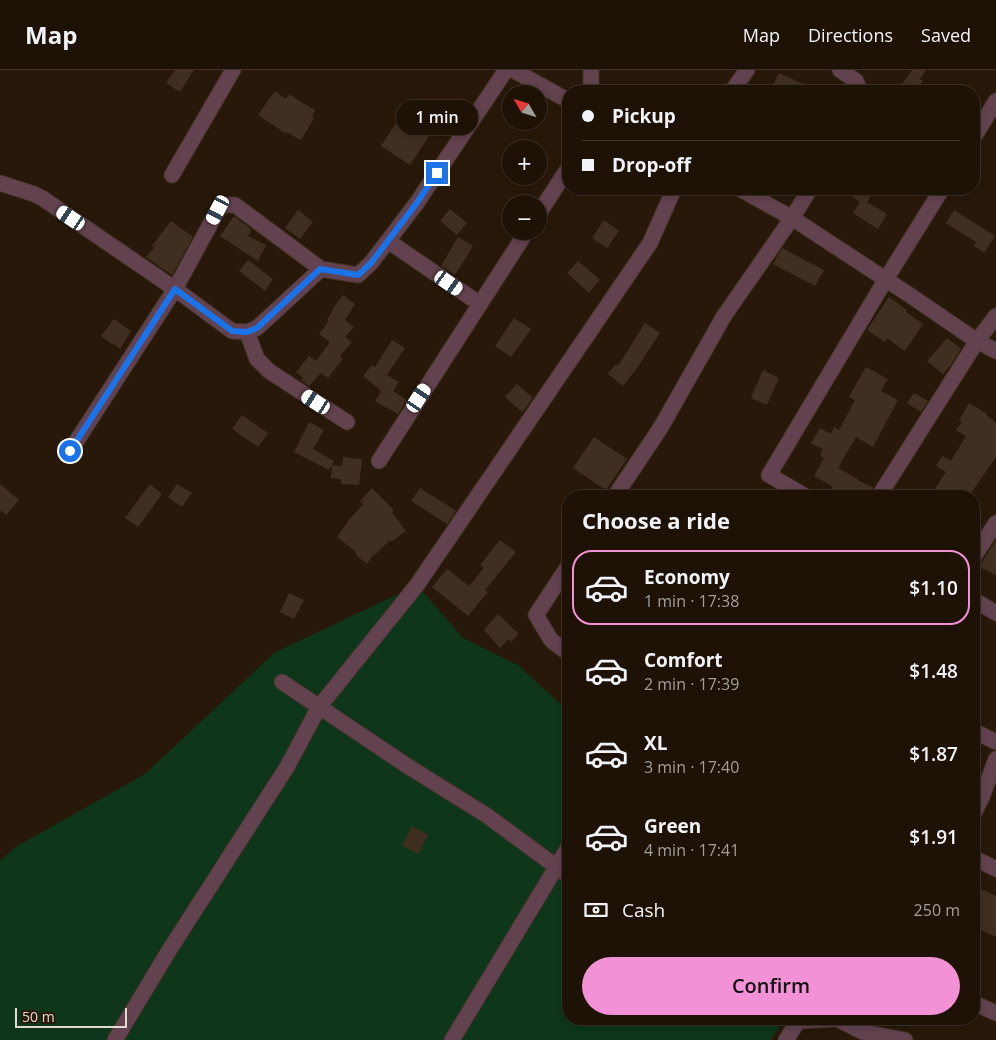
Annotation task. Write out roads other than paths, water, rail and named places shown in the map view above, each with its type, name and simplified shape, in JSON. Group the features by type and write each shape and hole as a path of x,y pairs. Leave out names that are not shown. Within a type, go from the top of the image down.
{"street":[{"path":"172,175 233,70"},
{"path":"70,451 175,289 218,210 224,205 235,205 320,269 358,275 371,263 427,188 506,70"},
{"path":"513,70 562,97"},
{"path":"590,85 591,70"},
{"path":"736,85 747,70"},
{"path":"840,70 856,81 858,85"},
{"path":"980,127 996,100"},
{"path":"547,201 562,178"},
{"path":"0,183 42,198 175,289 232,331 247,332 257,328 320,269"},
{"path":"115,1040 175,941 287,767 319,707 417,585 650,243 671,195"},
{"path":"751,195 792,218 977,341 996,351"},
{"path":"619,490 661,427 724,316 806,195"},
{"path":"795,490 769,475 938,195"},
{"path":"388,240 480,304"},
{"path":"379,461 521,240"},
{"path":"883,490 977,341 996,316"},
{"path":"247,332 257,358 269,371 348,422"},
{"path":"980,547 996,523"},
{"path":"562,576 536,615 551,640 562,649"},
{"path":"980,604 996,613"},
{"path":"282,682 409,767 486,815 562,872 452,1040"},
{"path":"980,734 996,742"},
{"path":"980,801 996,759"},
{"path":"980,861 996,869"},
{"path":"980,1006 996,1013"},
{"path":"786,1040 794,1025"},
{"path":"866,1025 905,1040"}]}
